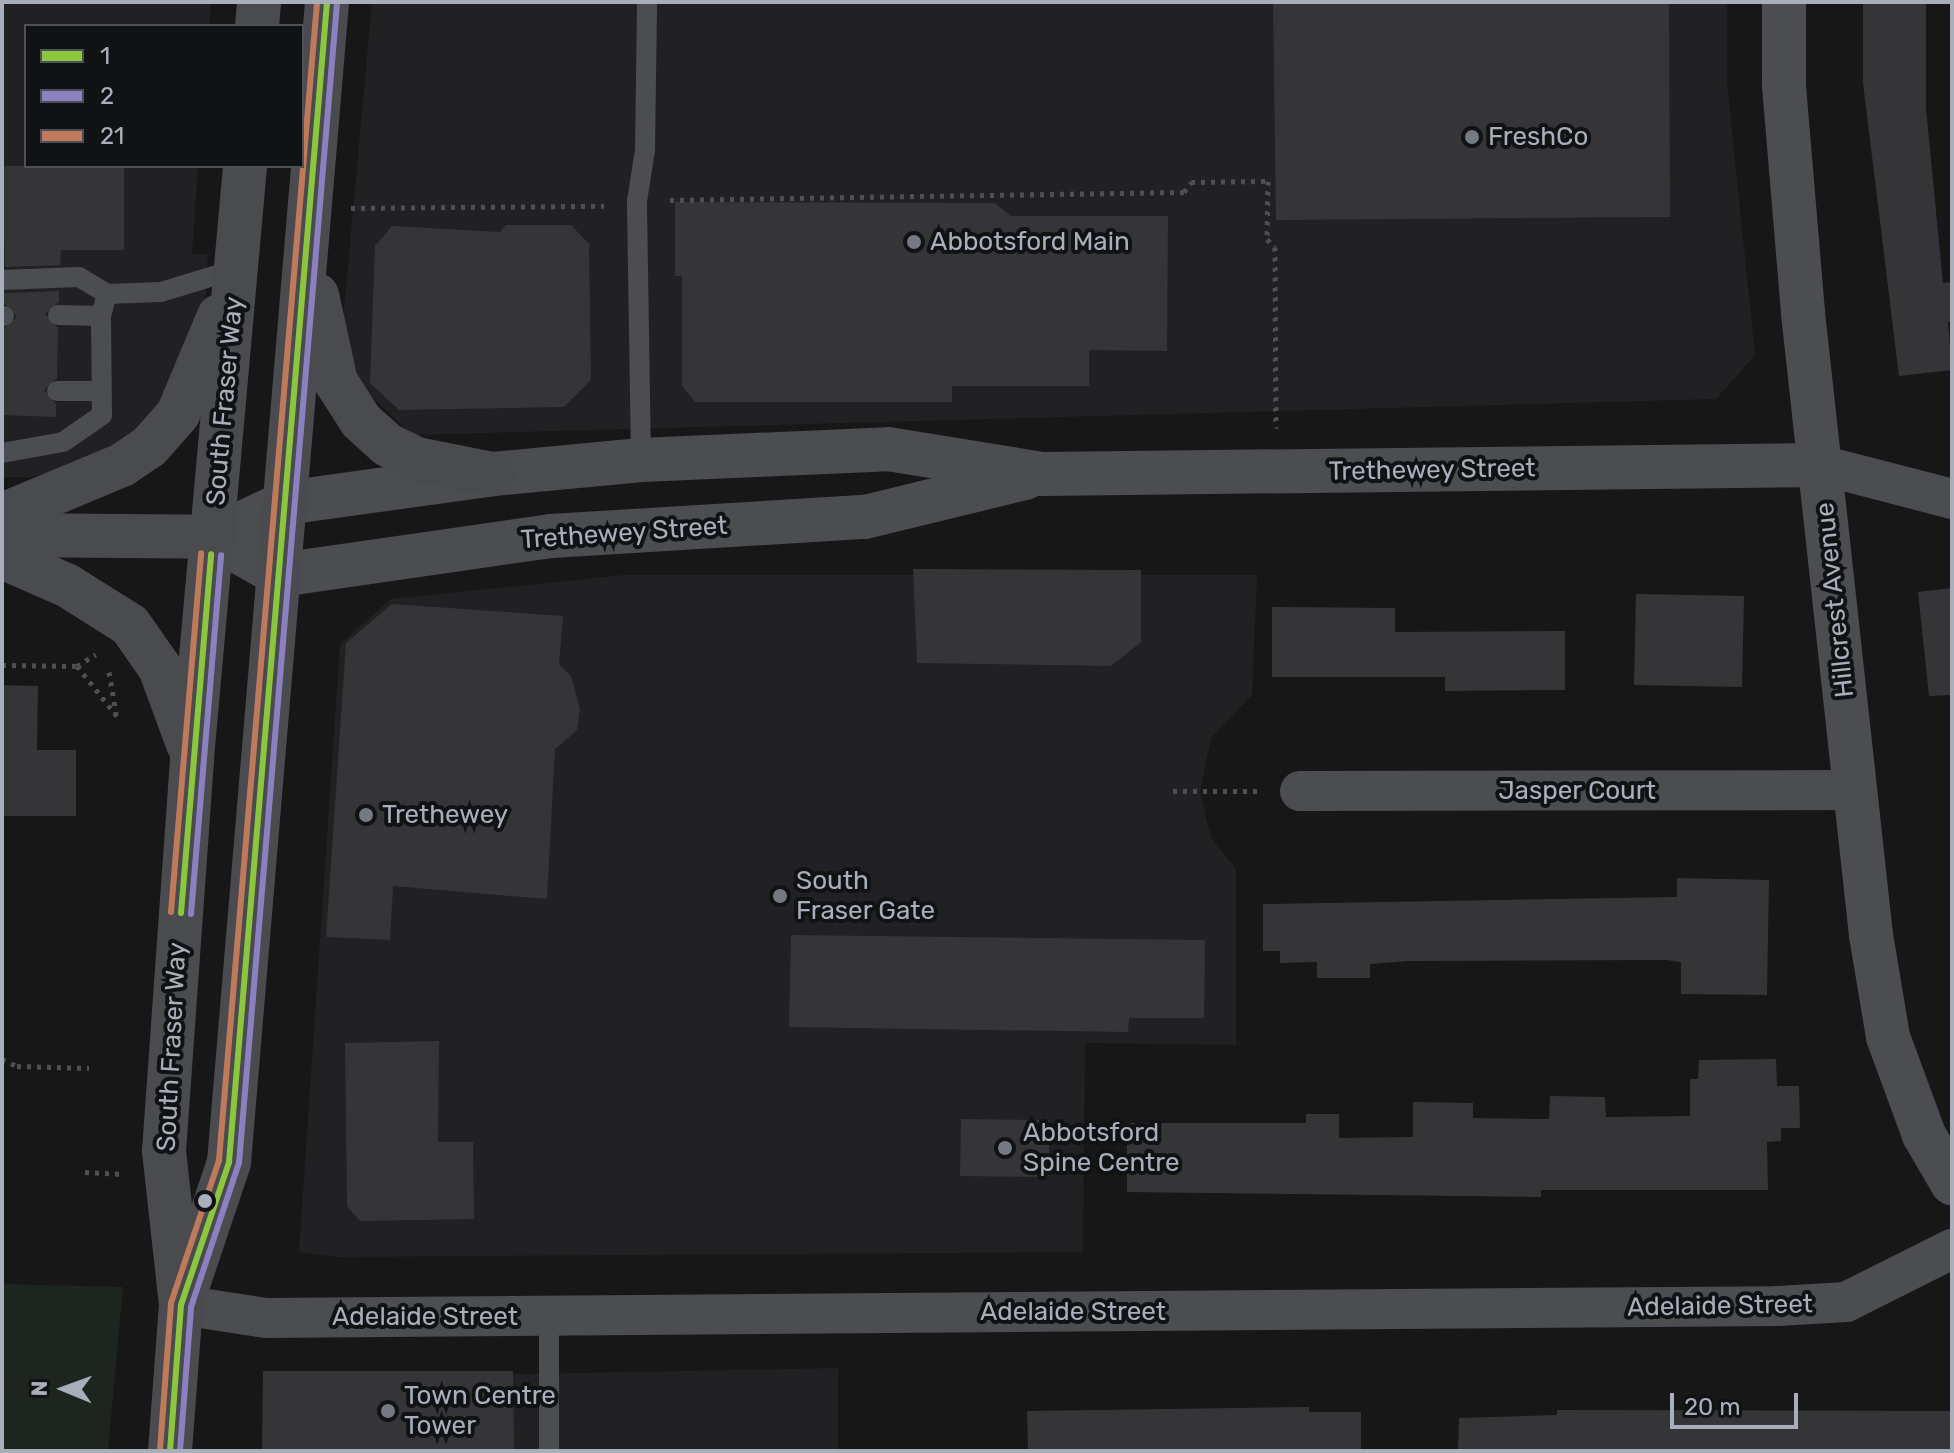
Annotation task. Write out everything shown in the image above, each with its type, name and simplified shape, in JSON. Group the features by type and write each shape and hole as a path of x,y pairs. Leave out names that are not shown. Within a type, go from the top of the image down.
{"main road":[{"path":"257,24 259,2"},
{"name":"South Fraser Way","path":"181,1305 229,1162 327,2"},
{"name":"South Fraser Way","path":"170,1451 181,1305 164,1151 192,758 245,168"},
{"path":"306,260 336,382 361,421 388,445 417,459 493,474"},
{"path":"2,515 122,465 149,447 178,414 236,269"},
{"name":"Trethewey Street","path":"2,535 213,537"},
{"path":"2,557 68,586 130,625 160,668 192,758"}],"street":[{"name":"Hillcrest Avenue","path":"1784,2 1785,101 1821,465 1854,790 1888,1037 1924,1135 1952,1183"},
{"name":"Trethewey Street","path":"213,537 285,503 493,474 641,460 888,449 1043,474 1821,465"},
{"path":"1821,465 1952,499"},
{"name":"Trethewey Street","path":"213,537 280,575 551,536 865,517 1043,474"},
{"name":"Jasper Court","path":"1300,791 1854,790"},
{"name":"Adelaide Street","path":"181,1305 266,1318 1778,1306 1846,1302 1952,1249"}],"lane":[{"path":"641,460 637,201 645,150 647,2"},
{"path":"2,280 79,277 107,294 161,292 236,269"},
{"path":"2,453 63,442 102,415 101,316 107,294"},
{"path":"58,315 101,316"},
{"path":"57,391 101,391"},
{"path":"549,1316 549,1451"}],"path":[{"path":"310,207 602,209 606,200 1184,192 1191,182 1268,181 1267,239 1275,247 1277,471"},
{"path":"2,665 77,666 104,648 117,716 77,666"},
{"path":"1173,791 1300,791"},
{"path":"2,1059 17,1066 89,1068"},
{"path":"85,1172 124,1174"}],"shaded area":[{"path":"2,2 211,2 209,24 24,24 24,168 198,168 192,254 208,254 205,308 150,428 98,462 31,477 2,477"},
{"path":"372,2 1727,2 1727,82 1755,355 1716,399 412,435 339,366"},
{"name":"South Fraser Gate","path":"624,575 1257,575 1252,695 1211,738 1200,791 1211,838 1236,869 1236,1045 1085,1043 1083,1252 336,1257 299,1252 340,644 391,599"},
{"path":"2,1284 123,1287 108,1451 2,1451"},
{"path":"838,1368 838,1451 267,1451 310,1378"}],"building":[{"name":"FreshCo","path":"1273,2 1669,2 1670,217 1276,220"},
{"path":"1863,2 1926,2 1926,109 1943,283 1952,282 1952,322 1948,322 1952,370 1899,376 1863,83"},
{"path":"2,166 124,168 124,250 61,250 60,265 5,267"},
{"path":"675,202 995,203 1011,216 1168,216 1167,351 1089,350 1089,386 952,386 952,402 695,402 682,386 682,276 675,276"},
{"path":"506,225 571,225 589,244 591,380 564,407 399,410 370,383 375,246 392,226 500,232"},
{"path":"59,291 59,302 45,314 58,328 57,378 44,390 56,404 56,417 2,415 3,329 17,317 4,303 4,293"},
{"path":"913,569 1141,570 1141,642 1111,666 917,663"},
{"path":"1952,588 1952,695 1929,696 1918,592"},
{"path":"1636,594 1744,596 1742,687 1634,685"},
{"path":"392,604 563,616 559,664 571,676 580,709 577,730 555,749 547,899 393,886 390,940 326,937 346,643"},
{"path":"1272,607 1395,608 1395,632 1565,631 1565,690 1445,691 1445,677 1272,677"},
{"path":"2,685 38,686 37,750 76,750 76,816 2,816"},
{"path":"1677,878 1769,880 1767,995 1681,994 1681,962 1667,960 1408,961 1370,964 1370,978 1317,978 1317,962 1280,963 1280,951 1263,951 1263,904 1677,897"},
{"path":"791,935 1205,940 1204,1018 1129,1018 1128,1032 789,1027"},
{"path":"439,1041 438,1142 473,1142 474,1219 360,1221 347,1206 345,1043"},
{"path":"1776,1059 1777,1086 1799,1086 1800,1128 1781,1128 1781,1141 1767,1142 1768,1190 1541,1190 1541,1197 1127,1192 1127,1123 1306,1123 1306,1114 1339,1114 1339,1138 1413,1137 1413,1102 1473,1103 1473,1118 1549,1119 1550,1096 1605,1097 1606,1117 1690,1116 1690,1079 1698,1079 1699,1060"},
{"name":"Abbotsford Spine Centre","path":"961,1119 1049,1120 1049,1177 960,1176"},
{"name":"Town Centre Tower","path":"263,1371 513,1371 514,1451 262,1451"},
{"path":"1309,1407 1309,1412 1361,1412 1361,1451 1028,1451 1027,1411"},
{"path":"1557,1410 1952,1411 1952,1451 1458,1451 1459,1418 1557,1415"}],"transit line":[{"name":"21","path":"304,156 317,2"},
{"name":"1","path":"170,1451 181,1305 229,1162 327,2"},
{"name":"2","path":"180,1451 191,1307 239,1163 337,3"},
{"name":"21","path":"160,1450 171,1303 219,1160 303,168"},
{"name":"21","path":"171,912 201,553"},
{"name":"1","path":"181,913 211,554"},
{"name":"2","path":"191,914 221,555"}],"place":[{"name":"FreshCo","path":"1472,137"},
{"name":"Abbotsford Main","path":"914,242"},
{"name":"Trethewey","path":"366,815"},
{"name":"South Fraser Gate","path":"780,896"},
{"name":"Abbotsford Spine Centre","path":"1005,1148"},
{"name":"Town Centre Tower","path":"388,1411"}]}
